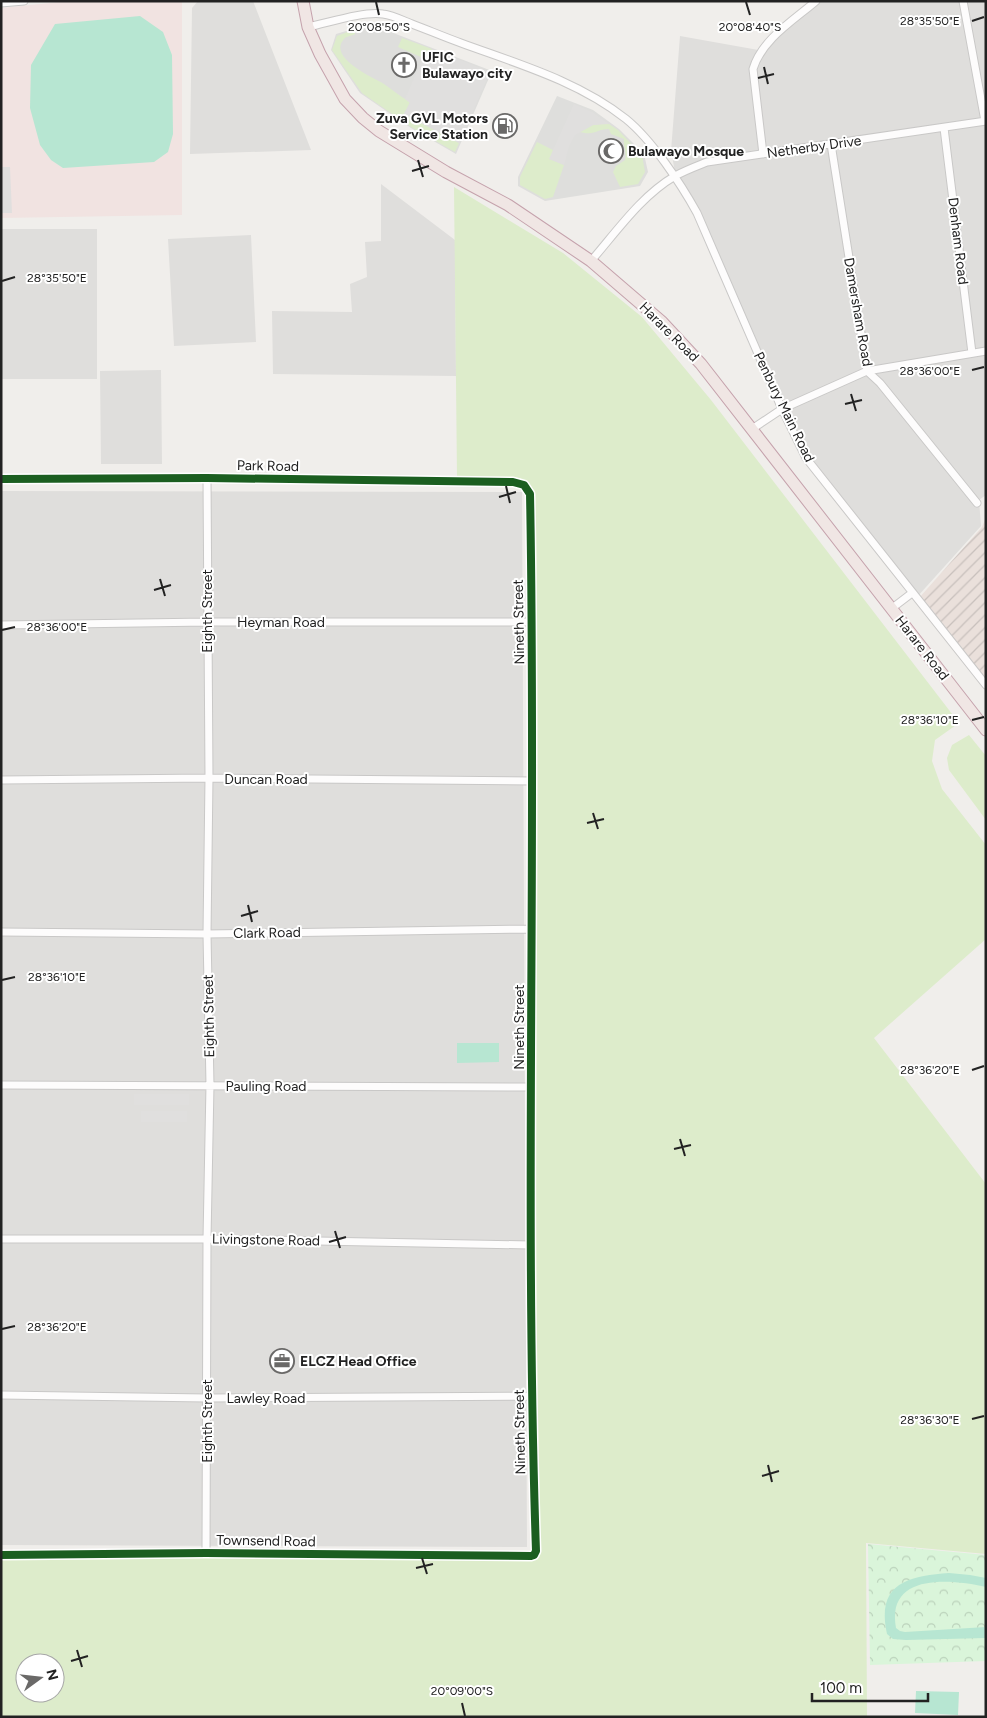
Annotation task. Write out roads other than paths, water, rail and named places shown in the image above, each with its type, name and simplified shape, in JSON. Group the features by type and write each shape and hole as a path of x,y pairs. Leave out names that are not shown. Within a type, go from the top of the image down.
{"highway":[{"name":"Harare Road","path":"303,1 308,27 324,62 345,99 368,122 379,131 446,172 508,205 591,261 662,322 701,364 986,730"}],"street":[{"path":"1,4 24,1"},
{"path":"763,154 753,69 755,61 769,42 816,1"},
{"path":"963,1 986,121"},
{"name":"Penbury Main Road","path":"308,27 368,14 383,14 461,44 525,65 578,89 626,119 650,144 688,196 782,409 806,458 986,686"},
{"name":"Netherby Drive","path":"591,261 641,203 674,176 708,162 986,121"},
{"name":"Denham Road","path":"944,128 972,353"},
{"name":"Damersham Road","path":"831,144 866,371 880,383 976,504"},
{"path":"752,429 782,409 866,371 986,351"},
{"name":"Park Road","path":"1,479 206,478 512,482 524,485 530,494"},
{"name":"Eighth Street","path":"206,478 210,1085 207,1239 206,1553"},
{"name":"Nineth Street","path":"530,494 532,781 530,1245 536,1550 534,1555 531,1556"},
{"path":"891,609 912,593"},
{"name":"Heyman Road","path":"1,625 208,622 531,622"},
{"name":"Duncan Road","path":"1,780 208,778 532,781"},
{"name":"Clark Road","path":"1,932 208,934 532,929"},
{"name":"Pauling Road","path":"1,1086 531,1087"},
{"name":"Livingstone Road","path":"1,1239 207,1239 530,1245"},
{"name":"Lawley Road","path":"1,1395 207,1398 532,1396"},
{"name":"Townsend Road","path":"1,1555 206,1553 531,1556"}],"place":[{"name":"UFIC Bulawayo city","path":"404,65"},
{"name":"Zuva GVL Motors Service Station","path":"505,126"},
{"name":"Bulawayo Mosque","path":"611,151"},
{"name":"ELCZ Head Office","path":"282,1361"}]}
